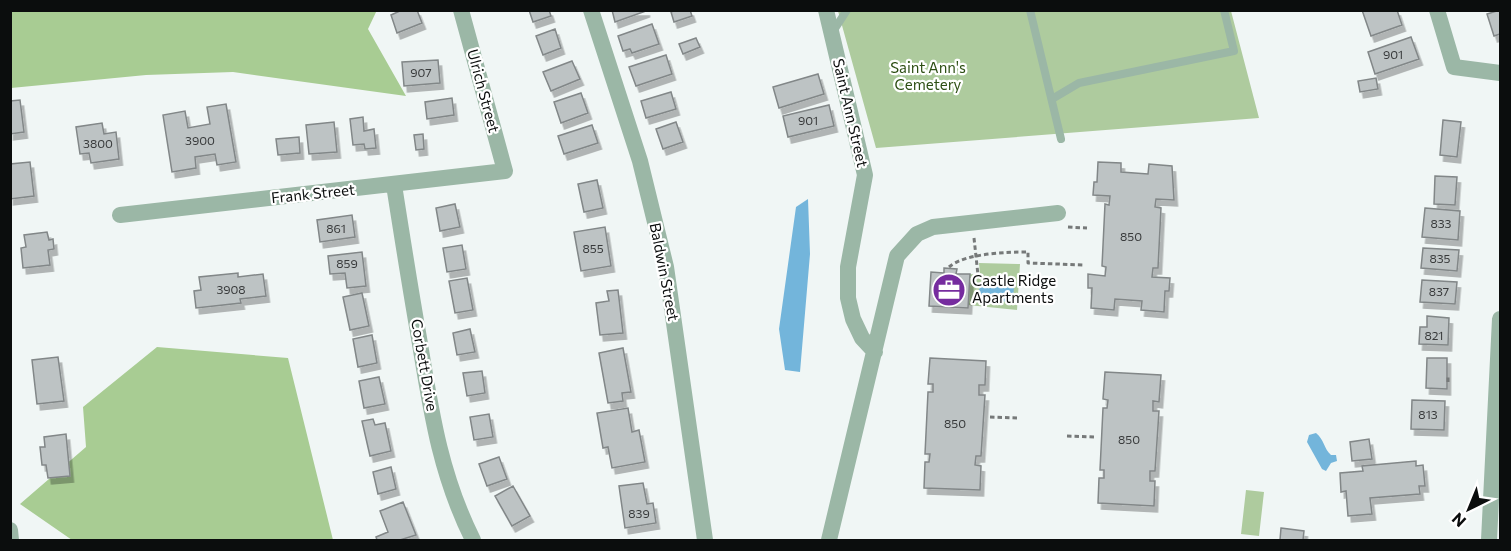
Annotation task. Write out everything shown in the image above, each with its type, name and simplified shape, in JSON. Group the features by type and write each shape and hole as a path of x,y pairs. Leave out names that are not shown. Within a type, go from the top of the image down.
{"street":[{"name":"Ulrich Street","path":"461,10 505,171"},
{"name":"Baldwin Street","path":"591,10 640,161 666,267 705,540"},
{"name":"Saint Ann Street","path":"826,10 865,176 848,267 848,298 853,319 862,338 875,352"},
{"path":"1437,10 1454,67 1500,73"},
{"name":"Frank Street","path":"120,215 505,171"},
{"name":"Corbett Drive","path":"394,185 429,402 444,472 457,509 473,540"},
{"path":"829,540 875,352 891,272 897,256 917,234 933,226 956,223 1058,220"},
{"path":"1489,540 1500,319"},
{"path":"10,530 11,540"}],"lane":[{"path":"832,34 848,10"},
{"path":"1030,10 1061,139"},
{"path":"1052,99 1079,83 1234,51 1224,10"}],"path":[{"path":"1058,220 1087,228"},
{"path":"973,232 978,275"},
{"path":"949,267 976,257 1008,252 1028,252 1028,263 1085,266"},
{"path":"1448,376 1448,382"},
{"path":"990,417 1018,418"},
{"path":"1067,436 1094,437"}],"green space":[{"path":"377,10 368,29 406,96 233,72 146,75 11,88 11,11"},
{"name":"Saint Ann's Cemetery","path":"838,11 1231,11 1259,118 876,148"},
{"path":"979,263 1020,264 1017,310 968,305 970,274 980,275"},
{"path":"157,347 288,358 333,540 72,540 20,504 86,447 83,407"},
{"path":"1246,490 1264,492 1259,536 1241,534"}],"water":[{"path":"808,199 810,254 800,372 785,370 779,329 796,207"},
{"path":"980,283 1014,285 1013,302 978,300"},
{"path":"1316,433 1329,453 1336,455 1337,461 1331,463 1326,471 1322,469 1307,442 1309,435"}],"building":[{"path":"402,10 417,10 422,23 397,33 391,15"},
{"path":"529,10 549,10 551,16 533,22"},
{"path":"612,10 646,10 646,11 615,22"},
{"path":"690,10 692,16 674,22 671,12"},
{"path":"1362,10 1397,10 1402,25 1371,36"},
{"path":"1500,10 1500,34 1494,36 1487,14"},
{"path":"652,24 659,44 632,53 630,49 623,51 618,36"},
{"path":"555,29 561,48 543,55 536,36"},
{"path":"1411,37 1419,59 1375,74 1368,52"},
{"path":"696,38 700,47 683,54 679,44"},
{"path":"666,55 672,74 636,86 629,67"},
{"path":"438,60 440,83 404,86 402,62"},
{"path":"572,61 580,79 551,91 543,72"},
{"path":"818,74 824,94 779,108 773,87"},
{"path":"1376,78 1378,89 1360,92 1358,81"},
{"path":"671,92 676,109 646,118 641,101"},
{"path":"581,93 588,113 561,123 554,102"},
{"path":"452,98 454,115 427,119 425,102"},
{"path":"20,100 24,132 10,134 10,101"},
{"path":"226,104 236,162 217,165 215,154 195,157 196,168 172,172 163,115 185,111 188,128 210,124 207,107"},
{"path":"829,105 834,126 788,137 783,116"},
{"path":"363,117 364,131 374,129 376,148 365,149 364,144 353,145 350,119"},
{"path":"1443,120 1461,122 1457,157 1440,155"},
{"path":"334,122 337,152 309,154 306,125"},
{"path":"676,122 683,142 663,149 656,129"},
{"path":"102,123 104,134 116,132 119,159 91,163 89,153 80,154 76,127"},
{"path":"592,125 598,143 564,154 558,136"},
{"path":"423,134 424,149 416,150 414,135"},
{"path":"299,137 300,153 278,155 276,139"},
{"path":"30,162 34,196 10,199 10,164"},
{"path":"1098,162 1121,163 1121,172 1148,174 1149,164 1172,166 1174,200 1156,199 1155,207 1161,208 1158,268 1153,268 1152,277 1170,278 1169,291 1165,291 1164,312 1141,310 1142,301 1115,299 1114,310 1091,308 1092,288 1088,288 1088,274 1105,276 1106,267 1102,266 1105,204 1109,205 1110,196 1093,195 1094,182 1097,182"},
{"path":"1435,176 1457,177 1455,205 1434,204"},
{"path":"597,180 603,208 584,212 578,184"},
{"path":"455,204 460,227 440,231 436,208"},
{"path":"1425,208 1460,211 1458,240 1422,237"},
{"path":"352,215 355,237 320,242 317,220"},
{"path":"605,227 611,266 581,271 574,232"},
{"path":"47,232 49,240 53,239 54,249 48,250 50,265 23,268 21,248 26,247 24,235"},
{"path":"462,245 466,269 447,272 443,248"},
{"path":"1423,248 1459,250 1457,271 1421,268"},
{"path":"362,252 366,286 347,288 345,273 330,274 328,256"},
{"name":"Castle Ridge Apartments","path":"944,268 957,269 956,274 970,274 968,308 929,306 931,272 944,273"},
{"path":"238,273 238,277 263,274 266,296 240,299 241,303 196,308 194,291 201,290 199,277"},
{"path":"467,278 473,310 455,313 449,281"},
{"path":"1422,280 1457,282 1455,304 1420,302"},
{"path":"618,290 623,333 600,335 596,303 609,301 607,291"},
{"path":"362,293 369,326 350,330 343,297"},
{"path":"1427,316 1449,318 1448,345 1419,344 1420,327 1427,327"},
{"path":"470,329 475,352 457,355 453,333"},
{"path":"372,335 377,363 358,367 353,339"},
{"path":"623,348 631,392 622,393 623,401 608,403 599,353"},
{"path":"58,357 64,401 37,404 32,360"},
{"path":"930,358 986,361 985,385 979,385 979,395 985,395 981,456 976,456 975,465 981,466 980,490 924,488 925,462 929,462 930,454 925,454 928,392 933,392 933,384 928,384"},
{"path":"1427,358 1447,358 1447,389 1426,388"},
{"path":"482,371 485,393 467,396 463,373"},
{"path":"1105,372 1161,375 1159,402 1153,401 1153,411 1159,411 1155,471 1150,471 1150,481 1155,481 1154,506 1098,503 1099,478 1104,478 1104,470 1100,470 1103,408 1107,408 1108,400 1103,399"},
{"path":"379,377 385,404 364,408 359,381"},
{"path":"1412,400 1445,401 1444,430 1411,429"},
{"path":"628,408 632,432 639,430 645,462 612,468 608,447 603,448 597,413"},
{"path":"489,414 493,437 474,440 470,417"},
{"path":"373,419 375,425 385,423 391,451 370,456 362,421"},
{"path":"66,434 70,476 48,478 46,465 42,465 40,447 45,447 44,437"},
{"path":"1369,439 1372,459 1352,461 1350,442"},
{"path":"499,457 507,479 487,486 479,464"},
{"path":"1416,461 1416,466 1423,465 1425,486 1419,486 1420,494 1370,498 1372,514 1348,516 1346,491 1341,492 1340,473 1363,471 1362,466"},
{"path":"391,467 396,489 378,494 373,472"},
{"path":"643,483 647,504 653,503 656,523 625,528 619,486"},
{"path":"513,486 530,516 512,526 495,496"},
{"path":"403,502 416,535 400,540 377,540 376,537 388,532 380,511"},
{"path":"1281,528 1304,531 1303,540 1280,540"}],"place":[{"name":"Castle Ridge Apartments","path":"949,290"}]}
